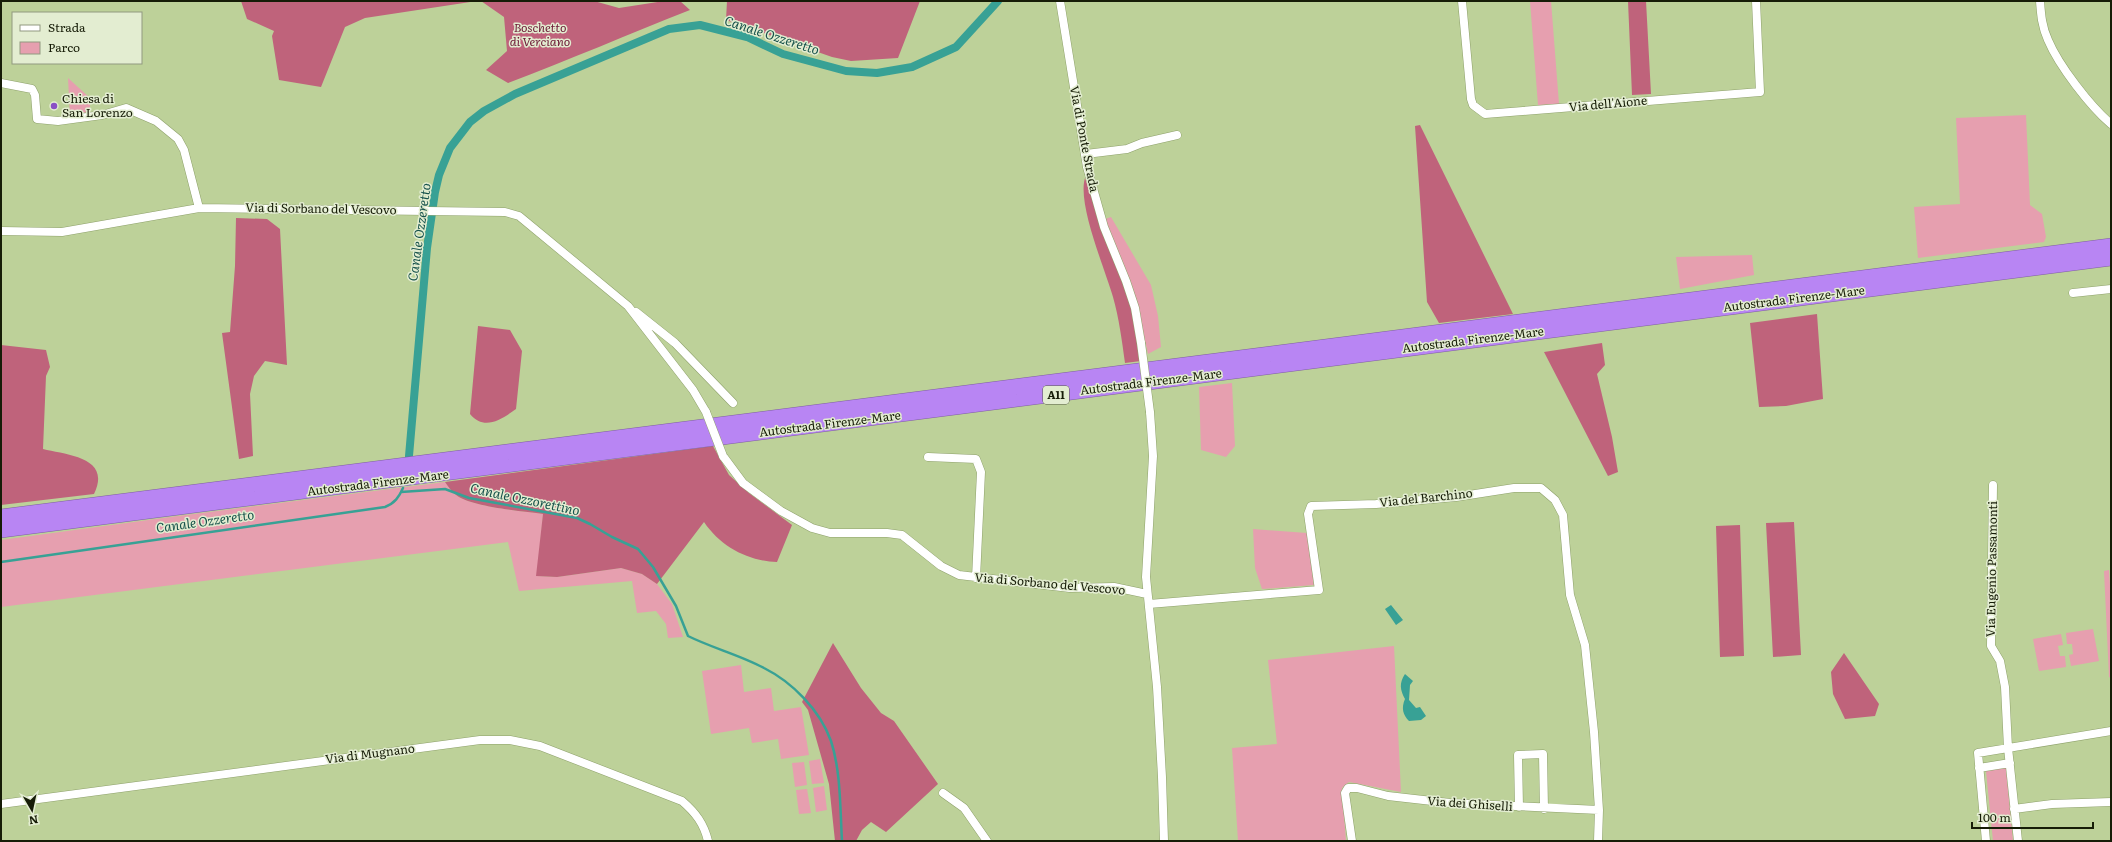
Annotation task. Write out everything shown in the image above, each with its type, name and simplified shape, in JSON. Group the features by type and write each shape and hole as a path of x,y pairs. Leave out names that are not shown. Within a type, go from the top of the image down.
{"highway":[{"name":"Autostrada Firenze-Mare","path":"1,517 2111,246"},
{"name":"Autostrada Firenze-Mare","path":"1,530 464,472 2111,258"}],"street":[{"name":"Via di Ponte Strada","path":"1060,1 1087,167 1104,227 1126,281 1135,308 1141,343 1150,412 1153,456 1146,577 1148,594"},
{"name":"Via dell'Aione","path":"1462,1 1470,99 1473,105 1485,114 1760,92 1756,1"},
{"path":"2040,1 2041,19 2048,41 2091,104 2111,124"},
{"path":"1,83 32,89 35,95 37,119 58,121 102,115 126,108 156,121 178,139 184,150 200,208"},
{"path":"1086,154 1127,149 1142,143 1177,135"},
{"name":"Via di Sorbano del Vescovo","path":"1,231 62,232 200,208 439,210 505,212 519,216 628,306 693,390 706,412 723,456 743,483 781,511 812,528 830,533 887,533 902,535 941,566 959,575 1070,588 1114,587 1148,594"},
{"path":"2073,293 2111,288"},
{"path":"628,306 675,343 733,403"},
{"path":"928,457 976,459 980,465 981,472 976,578"},
{"name":"Via Eugenio Passamonti","path":"1993,485 1991,646 2000,661 2003,676 2008,748 2018,841"},
{"name":"Via del Barchino","path":"1149,604 1319,590 1308,514 1311,506 1376,504 1456,496 1514,488 1541,488 1555,500 1564,515 1570,595 1585,645 1594,732 1599,810"},
{"path":"1148,594 1155,658 1162,768 1164,841"},
{"path":"1986,841 1978,753 2111,731"},
{"name":"Via di Mugnano","path":"1,804 480,740 510,740 540,746 682,801 696,813 706,830 708,841"},
{"path":"1519,807 1518,755 1543,754 1544,809"},
{"path":"1979,768 2010,763"},
{"name":"Via dei Ghiselli","path":"1352,841 1345,792 1348,788 1356,788 1388,796 1450,803 1544,809 1599,810"},
{"path":"943,793 964,808 987,841"},
{"path":"2014,809 2052,804 2111,802"},
{"path":"1598,841 1599,810"}],"green space":[{"path":"241,1 477,1 365,18 345,27 321,87 279,80 272,36 274,31 247,19"},
{"name":"Boschetto di Verciano","path":"481,1 594,1 619,8 664,1 680,1 690,10 508,83 486,70 507,51 504,17"},
{"path":"727,1 920,1 898,58 851,61 832,57 726,20"},
{"path":"1530,1 1551,1 1559,104 1538,105"},
{"path":"1628,1 1646,1 1651,94 1632,95"},
{"path":"68,78 90,98 90,111 70,117"},
{"path":"2026,115 2030,205 2042,214 2046,237 2044,242 1918,258 1914,207 1960,204 1956,118"},
{"path":"1420,125 1513,314 1439,323 1427,302 1415,126"},
{"path":"1085,178 1110,250 1131,301 1141,361 1125,363 1115,305 1088,220 1085,204"},
{"path":"1111,217 1151,285 1158,316 1161,347 1148,354 1133,288 1105,219"},
{"path":"236,218 267,219 280,229 287,365 265,361 254,376 250,394 253,456 239,459 222,333 230,332 235,266"},
{"path":"1752,255 1754,275 1680,289 1676,257"},
{"path":"1817,314 1823,399 1786,406 1759,407 1750,323"},
{"path":"478,326 510,330 522,351 516,409 499,420 487,423 475,419 470,414"},
{"path":"1602,343 1605,365 1597,374 1612,437 1618,472 1608,476 1544,352"},
{"path":"1,345 46,350 50,367 46,376 43,449 74,456 92,465 97,472 98,482 94,494 1,505"},
{"path":"1232,383 1235,446 1226,457 1201,450 1199,387"},
{"path":"713,446 729,475 749,493 792,525 777,562 756,559 736,551 718,539 704,522 657,584 642,574 621,568 557,577 536,576 543,514 497,508 472,502 455,494 445,482"},
{"path":"445,482 455,494 472,502 497,508 543,514 537,576 557,577 621,568 642,574 657,584 672,604 683,637 668,638 666,624 656,611 637,613 632,581 519,591 508,542 1,607 1,540"},
{"path":"1794,522 1801,655 1773,657 1766,523"},
{"path":"1740,525 1744,656 1720,657 1716,526"},
{"path":"1253,529 1307,533 1314,585 1262,589 1255,568"},
{"path":"2109,570 2111,601 2111,678 2109,677 2104,571"},
{"path":"2093,629 2099,661 2071,666 2069,655 2073,654 2072,644 2067,644 2066,633"},
{"path":"2061,634 2063,645 2058,646 2060,656 2065,656 2066,667 2039,671 2033,639"},
{"path":"833,643 861,688 881,713 894,721 938,784 886,832 871,822 862,830 856,841 835,841 829,784 808,710 802,702"},
{"path":"1394,646 1401,792 1349,782 1342,788 1346,841 1238,841 1232,748 1277,744 1268,660"},
{"path":"1844,653 1879,704 1875,716 1845,719 1833,694 1831,672"},
{"path":"741,665 744,692 771,688 774,711 801,707 809,755 781,759 778,739 752,743 749,728 711,734 702,671"},
{"path":"820,759 824,783 812,784 809,761"},
{"path":"804,762 807,785 795,787 792,763"},
{"path":"2006,767 2013,841 1993,841 1986,771"},
{"path":"824,786 827,810 816,812 813,788"},
{"path":"807,789 811,813 799,814 796,790"}],"water":[{"path":"1391,605 1403,620 1396,625 1385,609"},
{"path":"1405,674 1413,681 1410,685 1409,700 1416,708 1420,707 1426,716 1421,720 1409,721 1404,714 1403,705 1405,699 1401,686"}],"waterway":[{"name":"Canale Ozzeretto","path":"409,456 427,248 435,192 439,175 450,148 470,122 484,111 515,94 669,29 700,25 747,37 783,54 846,71 877,73 912,67 956,47 998,1"},
{"name":"Canale Ozzeretto","path":"1,562 385,507 396,499 403,488"},
{"name":"Canale Ozzorettino","path":"401,492 445,489 469,498 577,518 638,549 653,567 676,606 688,636 745,659 774,674 795,689 820,718 831,741 837,765 840,790 842,841"}],"place":[{"name":"Chiesa di San Lorenzo","path":"54,106"}]}
